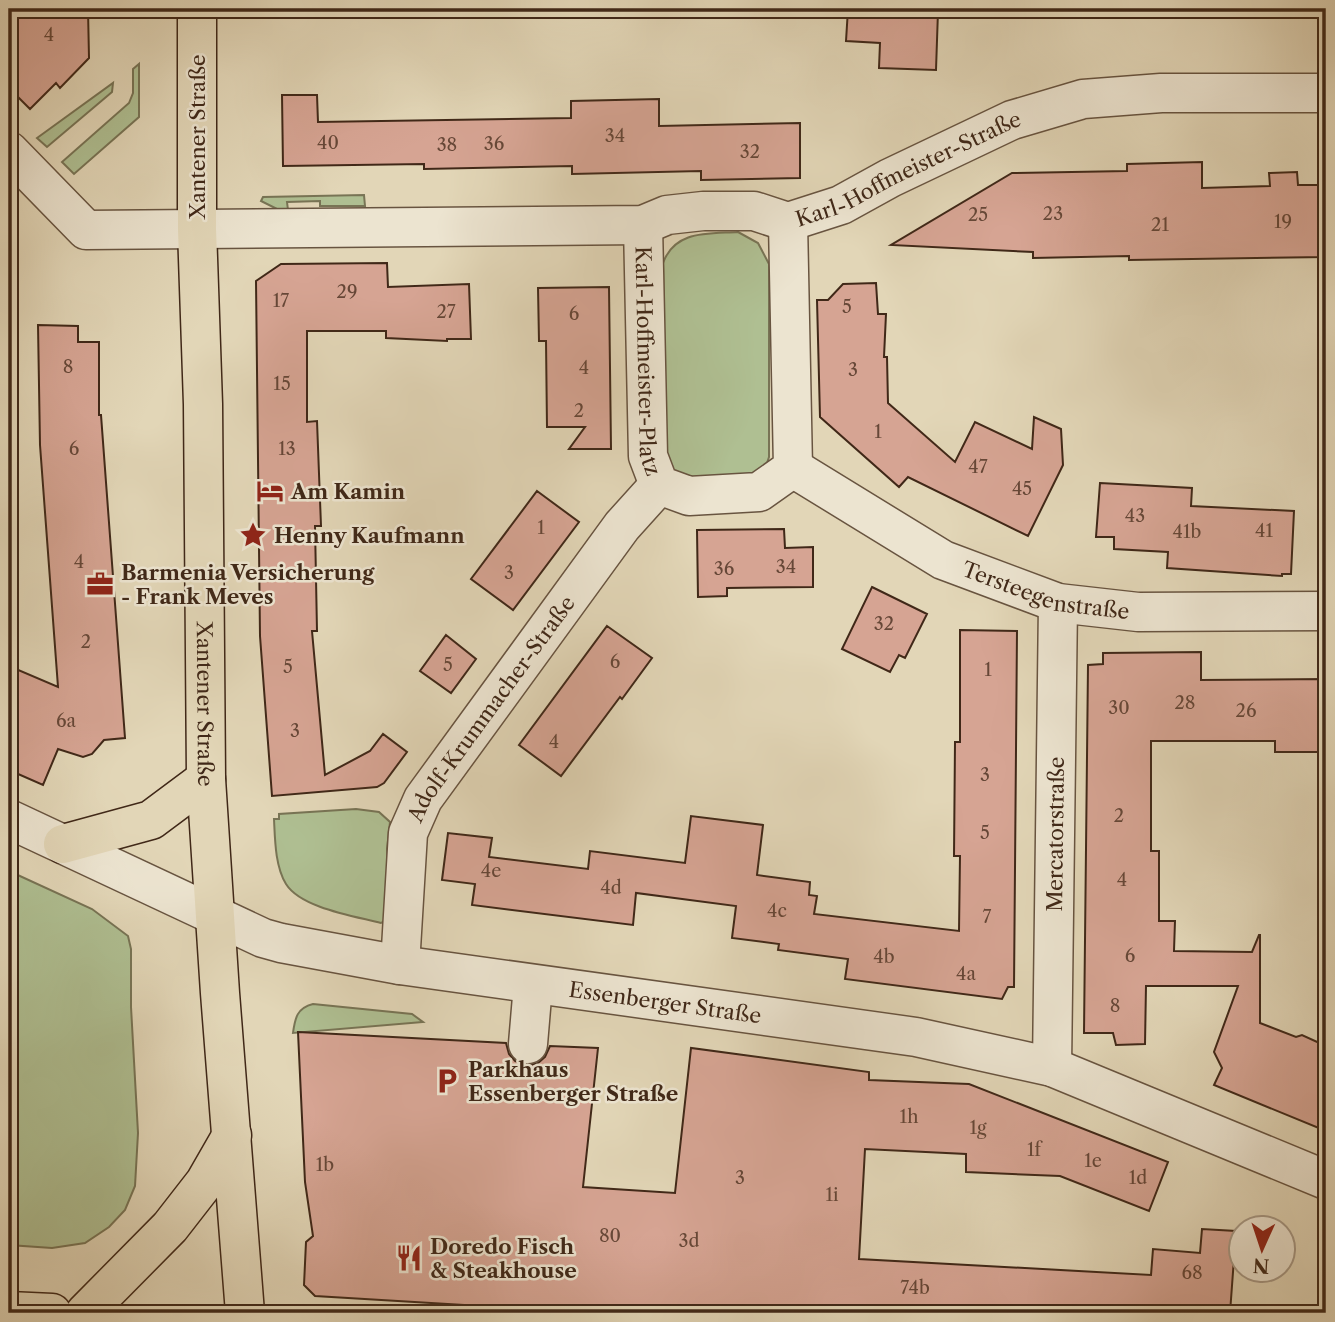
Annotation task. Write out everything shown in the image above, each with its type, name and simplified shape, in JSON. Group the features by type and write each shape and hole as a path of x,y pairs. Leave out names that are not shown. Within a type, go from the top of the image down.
{"main road":[{"name":"Xantener Straße","path":"197,9 197,229 203,404 206,779 245,1313"},
{"path":"63,844 151,821 206,779"},
{"path":"85,1313 170,1227 205,1182 232,1135"},
{"path":"9,1311 52,1313"}],"street":[{"name":"Karl-Hoffmeister-Straße","path":"9,151 86,230 643,225 667,215 703,211 754,211 788,222 841,205 890,178 1012,120 1083,99 1161,93 1326,93"},
{"path":"788,222 793,468"},
{"name":"Karl-Hoffmeister-Platz","path":"643,225 648,456 659,485 689,495 759,492 793,468"},
{"name":"Tersteegenstraße","path":"793,468 943,560 1058,603 1138,612 1326,611"},
{"name":"Adolf-Krummacher-Straße","path":"400,965 408,833 423,799 622,526 659,485"},
{"name":"Mercatorstraße","path":"1052,1067 1058,603"},
{"name":"Essenberger Straße","path":"9,820 214,916 281,943 400,965 533,985 916,1037 1052,1067 1326,1180"},
{"path":"528,1044 533,985"}],"green space":[{"path":"139,64 139,117 74,174 62,162 129,103 133,93 133,69"},
{"path":"113,83 112,92 47,147 37,138"},
{"path":"364,195 365,206 320,206 320,201 287,202 288,210 279,210 261,201 263,197"},
{"path":"738,232 758,243 769,264 769,457 766,466 758,474 696,481 674,471 666,455 663,263 668,252 684,239 704,234"},
{"path":"356,809 379,812 390,822 387,849 389,881 384,921 381,923 329,910 303,899 286,884 278,861 274,819 279,819 279,814"},
{"path":"9,871 92,909 128,936 131,949 131,1007 138,1133 135,1186 125,1210 109,1227 85,1243 52,1248 9,1245"},
{"path":"313,1004 412,1014 423,1022 293,1033 298,1014 303,1008"}],"building":[{"path":"9,9 88,9 89,58 60,88 56,83 30,109 9,88"},
{"path":"848,9 938,11 936,70 879,68 880,43 846,41"},
{"path":"282,95 317,95 318,122 571,118 571,101 659,99 659,126 800,123 800,178 701,180 701,171 572,174 572,166 424,169 424,164 283,166"},
{"path":"1202,162 1202,188 1270,186 1269,173 1297,172 1298,185 1326,185 1326,257 1129,260 1129,256 1033,258 1033,252 891,245 1012,173 1127,171 1127,164"},
{"path":"387,263 388,287 469,284 471,339 447,341 386,338 386,331 307,331 307,422 317,421 321,526 315,526 317,631 312,631 325,775 370,751 383,734 407,752 384,783 377,787 272,796 260,636 256,281 281,264"},
{"path":"876,283 878,314 886,314 884,357 887,357 888,403 955,462 975,422 1032,449 1034,417 1061,429 1063,465 1028,536 908,477 899,487 820,417 817,300 828,300 843,284"},
{"path":"609,287 611,449 569,449 585,427 547,427 546,341 539,341 538,288"},
{"path":"38,325 78,326 78,342 99,342 99,415 125,738 104,740 92,754 83,757 58,749 43,785 9,770 9,666 58,687 40,445"},
{"path":"1100,483 1192,488 1191,506 1294,511 1291,574 1282,576 1167,568 1168,552 1114,549 1114,537 1096,537"},
{"path":"537,491 579,522 513,610 471,579"},
{"path":"784,529 785,548 813,547 813,587 727,588 727,596 698,597 697,530"},
{"path":"872,587 927,614 905,658 899,655 890,672 842,649"},
{"path":"607,626 652,658 561,776 519,745"},
{"path":"960,630 1017,631 1014,987 1008,987 1002,999 845,979 848,959 778,950 779,944 732,938 736,906 636,893 633,925 472,905 475,884 442,880 448,833 492,838 489,857 588,869 590,851 685,863 691,816 763,825 757,875 810,882 809,895 817,896 814,914 959,931 960,856 954,856 955,742 960,742"},
{"path":"446,635 476,659 451,693 420,671"},
{"path":"1201,652 1201,680 1326,679 1326,752 1275,752 1275,741 1151,741 1151,851 1159,851 1159,921 1175,921 1174,951 1252,952 1260,935 1260,1023 1296,1037 1302,1035 1326,1046 1326,1131 1214,1085 1222,1068 1214,1052 1238,986 1146,986 1145,1044 1116,1045 1113,1033 1084,1033 1088,665 1103,664 1103,653"},
{"path":"298,1032 506,1043 509,1054 515,1061 527,1066 538,1063 545,1057 550,1046 598,1048 583,1187 675,1193 691,1048 869,1072 869,1080 969,1084 1168,1162 1149,1211 1060,1176 966,1172 966,1154 865,1149 859,1259 1151,1275 1153,1249 1200,1253 1202,1229 1226,1230 1226,1284 1232,1284 1230,1313 596,1313 315,1296 304,1285 306,1242 313,1236 305,1182"}],"place":[{"name":"Am Kamin","path":"270,491"},
{"name":"Henny Kaufmann","path":"253,535"},
{"name":"Barmenia Versicherung - Frank Meves","path":"100,584"},
{"name":"Parkhaus Essenberger Straße","path":"447,1081"},
{"name":"Doredo Fisch & Steakhouse","path":"409,1258"}]}
